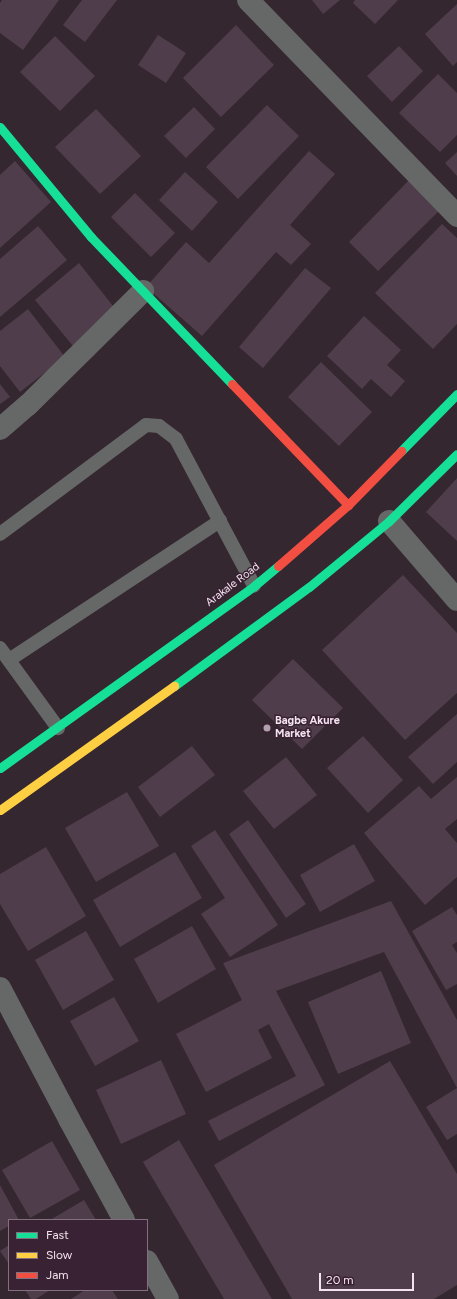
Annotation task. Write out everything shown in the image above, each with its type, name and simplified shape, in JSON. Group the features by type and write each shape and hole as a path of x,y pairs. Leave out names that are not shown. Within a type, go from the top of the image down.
{"main road":[{"path":"0,128 91,237 348,505"},
{"name":"Arakale Road","path":"0,768 58,728 254,586 296,552 348,505 457,394"},
{"path":"0,810 233,644 309,587 389,521 457,454"}],"street":[{"path":"248,0 457,216"},
{"path":"0,429 28,405 143,291"},
{"path":"389,521 457,600"},
{"path":"0,988 123,1219"},
{"path":"148,1263 168,1299"}],"lane":[{"path":"0,534 146,424 159,426 176,439 254,586"},
{"path":"9,660 220,521"},
{"path":"0,648 58,728"}],"building":[{"path":"2,0 59,0 23,50 0,33 0,3"},
{"path":"82,0 117,0 85,42 63,25"},
{"path":"312,0 340,0 323,14"},
{"path":"355,0 398,0 375,24 353,3"},
{"path":"457,4 457,62 453,66 425,34"},
{"path":"236,25 274,65 221,117 183,78"},
{"path":"158,35 186,53 166,83 138,65"},
{"path":"55,36 95,76 60,111 20,72"},
{"path":"399,46 423,71 392,102 367,76"},
{"path":"438,74 457,93 457,135 440,152 399,113"},
{"path":"267,105 299,136 238,199 206,167"},
{"path":"194,107 215,129 186,158 164,136"},
{"path":"96,109 141,156 100,194 55,147"},
{"path":"309,151 335,174 290,225 311,244 291,265 276,252 202,336 146,287 186,242 209,263"},
{"path":"457,152 457,176 445,163"},
{"path":"15,161 51,202 0,248 0,175"},
{"path":"185,172 218,202 192,231 159,200"},
{"path":"412,177 443,207 378,271 349,242"},
{"path":"135,193 175,233 151,257 111,217"},
{"path":"442,224 457,238 457,324 433,349 375,293"},
{"path":"38,226 67,260 0,317 0,259"},
{"path":"79,263 117,311 73,346 35,300"},
{"path":"305,268 331,288 263,368 239,347"},
{"path":"28,309 65,357 20,392 0,366 0,331"},
{"path":"364,316 401,350 387,365 405,381 391,397 371,379 362,389 327,356"},
{"path":"321,362 372,412 339,446 288,397"},
{"path":"0,384 10,397 0,404"},
{"path":"457,478 457,541 426,512"},
{"path":"403,575 457,633 457,693 405,740 322,650"},
{"path":"293,659 343,708 302,749 252,700"},
{"path":"457,714 457,762 433,784 408,757"},
{"path":"363,736 403,780 368,813 327,768"},
{"path":"192,746 215,775 160,817 138,787"},
{"path":"286,757 317,795 274,829 243,791"},
{"path":"457,777 457,819 445,829 457,843 457,877 425,905 364,833 419,786 431,799"},
{"path":"127,792 159,846 96,882 65,828"},
{"path":"248,820 306,904 286,918 229,834"},
{"path":"215,830 278,925 230,957 201,914 225,898 191,846"},
{"path":"354,844 375,881 320,912 300,875"},
{"path":"46,847 86,916 28,951 0,904 0,874"},
{"path":"175,852 202,898 120,947 93,900"},
{"path":"391,901 457,1020 457,1088 384,952 276,991 325,1085 219,1141 208,1121 296,1076 269,1024 258,1030 272,1058 206,1092 176,1034 242,1000 223,963"},
{"path":"452,907 457,915 457,942 452,945 457,953 457,984 446,990 412,931"},
{"path":"192,926 216,969 158,1003 134,959"},
{"path":"86,931 114,980 63,1010 35,960"},
{"path":"381,971 411,1043 338,1074 308,1002"},
{"path":"114,997 139,1041 95,1066 70,1021"},
{"path":"161,1060 186,1114 121,1144 96,1090"},
{"path":"390,1061 457,1174 457,1285 434,1299 292,1299 214,1165"},
{"path":"457,1088 457,1134 447,1140 426,1107"},
{"path":"179,1140 272,1299 224,1299 143,1162"},
{"path":"52,1141 80,1190 30,1218 2,1170"},
{"path":"0,1185 18,1219 8,1219 8,1227 0,1231"},
{"path":"84,1200 95,1219 52,1219"},
{"path":"8,1246 8,1263 0,1251"},
{"path":"26,1291 48,1291 36,1299 31,1299"},
{"path":"83,1291 113,1291 118,1299 71,1299"}],"traffic: fast":[{"path":"0,127 91,237 232,384"},
{"path":"401,451 457,394"},
{"path":"174,686 309,587 389,521 457,454"},
{"path":"0,768 254,586 278,566"}],"traffic: slow":[{"path":"0,810 174,686"}],"traffic: jam":[{"path":"232,384 348,505"},
{"path":"278,566 348,505 401,451"}],"place":[{"name":"Bagbe Akure Market","path":"267,728"}]}
